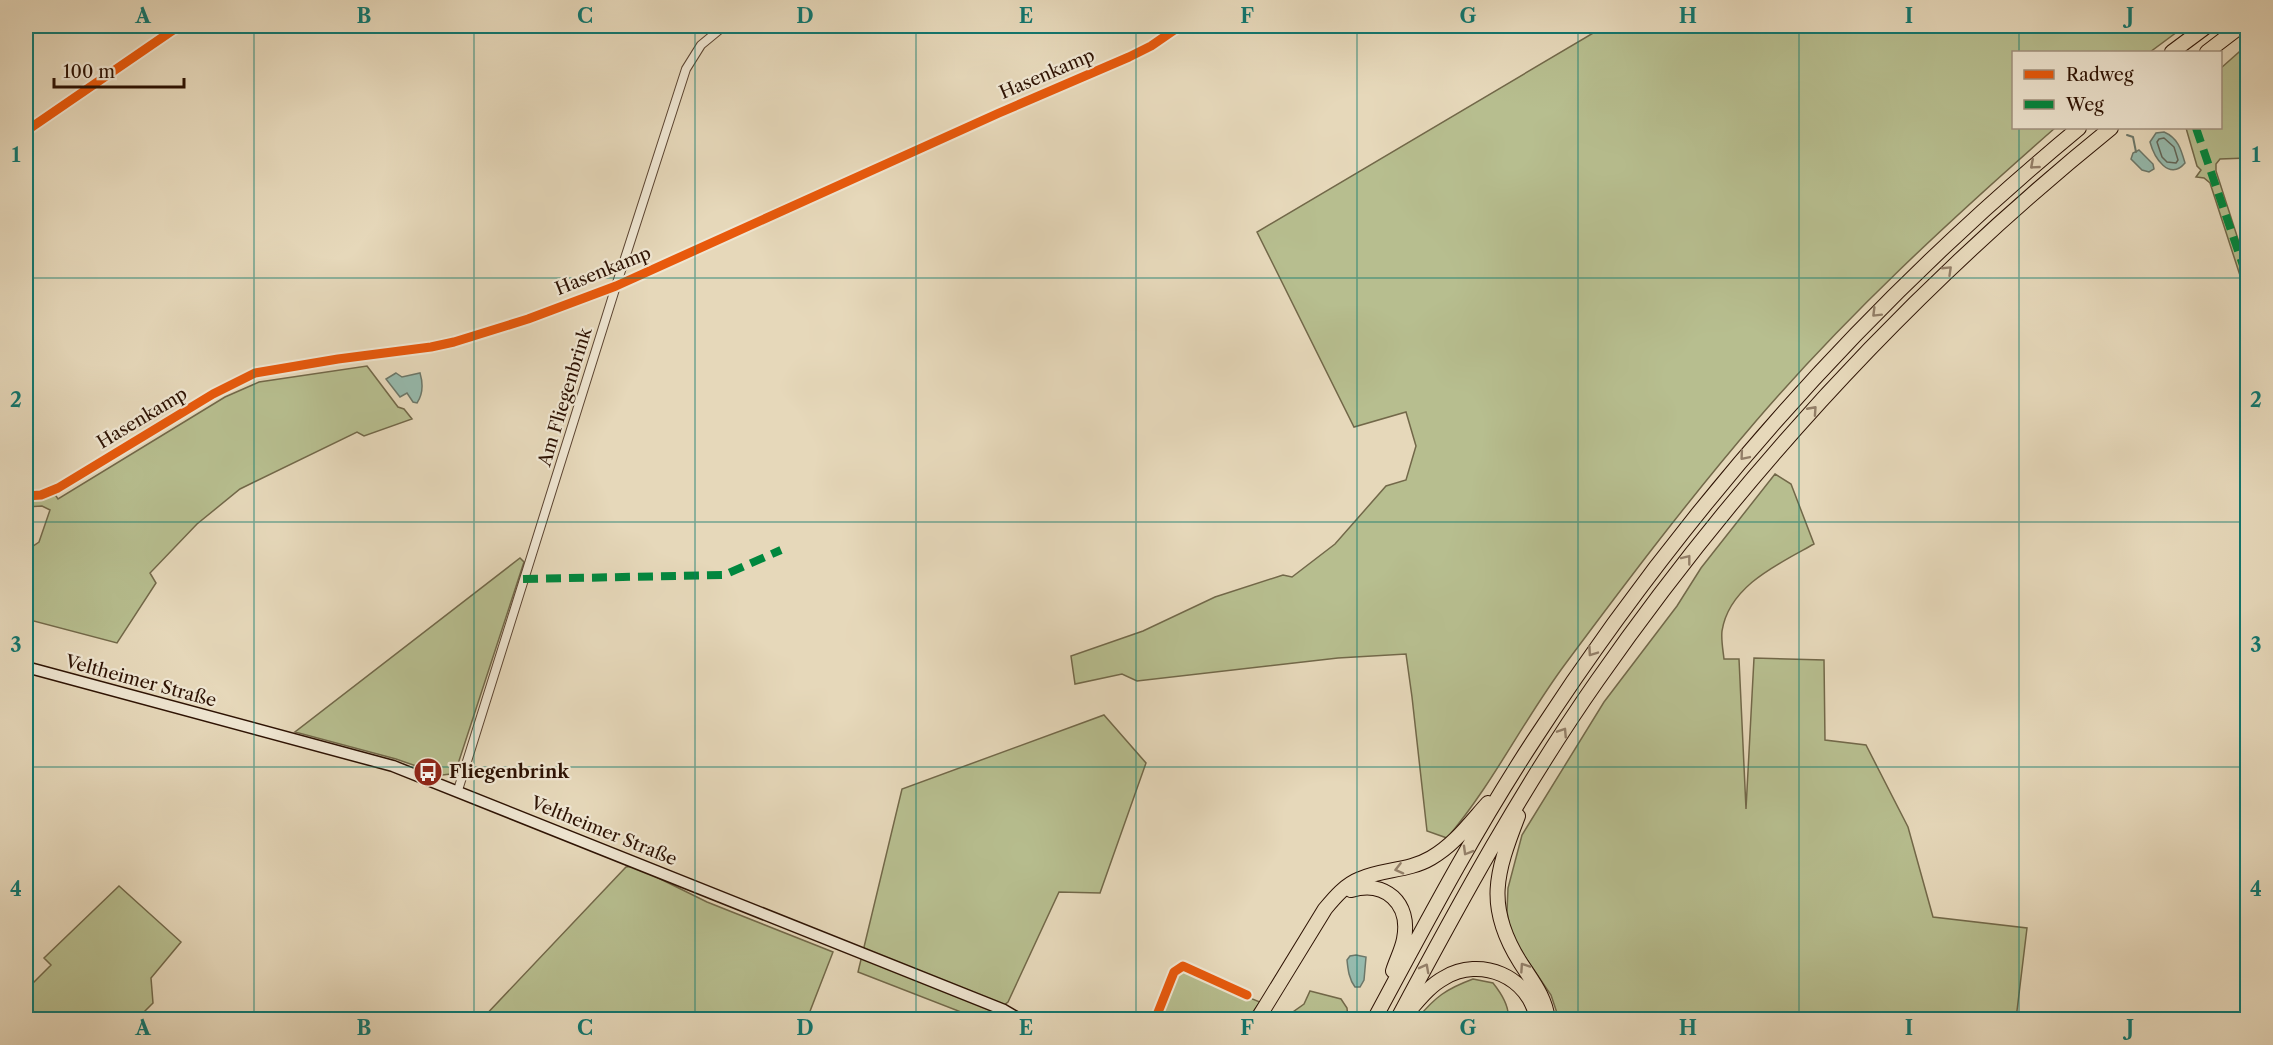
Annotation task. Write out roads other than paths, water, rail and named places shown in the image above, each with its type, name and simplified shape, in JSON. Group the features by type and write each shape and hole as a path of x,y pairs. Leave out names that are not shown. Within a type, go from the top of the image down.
{"highway":[{"path":"2173,51 2207,26"},
{"path":"2207,51 2241,26"},
{"path":"1375,1018 1507,782 1626,604 1709,497 1841,348 1940,249 1992,201 2078,129"},
{"path":"1399,1020 1484,860 1596,682 1651,605 1768,459 1904,312 2005,217 2110,129"},
{"path":"1257,1020 1325,909 1347,886 1360,878 1430,859 1450,845 1507,782"},
{"path":"1532,782 1505,850 1496,891 1502,930 1544,1000 1548,1020"},
{"path":"1325,909 1351,890 1365,886 1384,890 1398,902 1405,925 1404,940 1375,1018"},
{"path":"1399,1020 1443,978 1461,970 1480,968 1493,971 1516,982 1526,991 1533,1004 1537,1020"}],"main road":[{"name":"Veltheimer Straße","path":"26,667 393,766 458,790 1004,1010 1021,1020"}],"street":[{"path":"26,131 179,26"},
{"name":"Am Fliegenbrink","path":"458,790 686,69 700,45 724,26"},
{"name":"Hasenkamp","path":"26,496 41,495 58,488 213,394 255,373 454,342 528,319 616,286 999,113 1129,57 1151,46 1180,26"},
{"path":"1155,1020 1174,972 1183,966 1247,995"}],"water":[{"path":"2164,132 2176,141 2185,163 2173,170 2163,165 2150,142 2156,133"},
{"path":"2139,150 2153,164 2154,169 2149,172 2142,170 2131,159 2133,153"},
{"path":"396,373 402,377 420,373 422,388 417,403 413,402 407,393 400,397 386,379"},
{"path":"1350,956 1366,957 1364,980 1360,987 1355,987 1350,978 1347,960"}],"waterway":[{"path":"2127,135 2133,137 2136,152"}],"place":[{"name":"Fliegenbrink","path":"428,772"}]}
